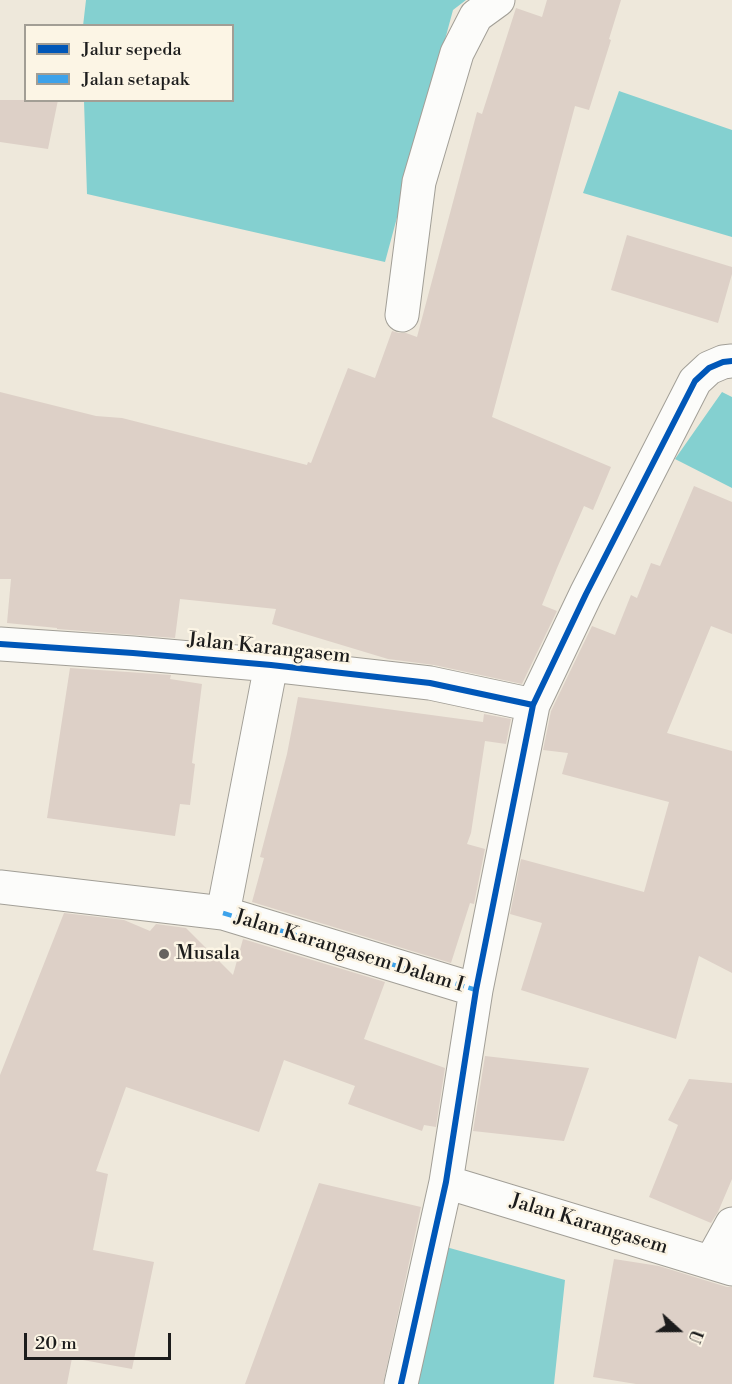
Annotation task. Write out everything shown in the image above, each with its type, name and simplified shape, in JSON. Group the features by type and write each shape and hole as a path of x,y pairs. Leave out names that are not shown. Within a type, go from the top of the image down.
{"street":[{"path":"402,315 419,182 457,53 476,16 498,0"},
{"path":"401,1384 446,1182 476,990 533,705 586,594 695,381 709,368 732,361"},
{"name":"Jalan Karangasem","path":"0,644 133,652 430,683 533,705"},
{"name":"Jalan Karangasem Dalam I","path":"271,665 223,914 476,990"},
{"path":"0,887 223,914"},
{"name":"Jalan Karangasem","path":"446,1182 722,1265"},
{"path":"722,1265 732,1224"}],"water":[{"path":"86,0 466,0 453,10 385,262 87,194 84,102 234,102 234,24 83,24"},
{"path":"619,91 732,130 732,237 583,193"},
{"path":"722,392 732,397 732,488 675,459"},
{"path":"446,1247 565,1280 554,1384 408,1384"}],"building":[{"path":"547,0 621,0 589,110 575,106 492,417 611,467 593,510 584,506 557,568 542,605 557,611 522,684 434,665 388,659 272,624 276,609 180,599 175,638 7,623 11,579 0,579 0,392 96,416 122,418 307,465 308,462 311,463 348,368 375,378 392,331 417,337 477,112 482,114 516,8 542,17"},
{"path":"0,100 58,102 48,149 0,142"},
{"path":"627,235 732,267 718,323 611,290"},
{"path":"694,486 732,502 732,634 711,626 667,733 732,751 732,973 699,956 676,1039 521,990 542,923 510,914 521,859 644,892 669,802 562,774 568,753 543,750 551,711 592,626 615,635 631,595 637,598 651,563 660,566"},
{"path":"70,668 171,675 170,679 202,684 192,763 195,764 190,805 180,804 175,836 47,818"},
{"path":"298,697 483,722 484,714 511,719 506,744 485,741 471,833 467,844 485,849 474,904 470,903 451,963 252,902 264,858 260,857 287,754"},
{"path":"64,913 124,920 150,931 156,924 186,928 233,975 243,939 385,982 364,1039 445,1068 436,1127 424,1125 422,1131 348,1104 355,1086 284,1060 259,1132 126,1087 96,1171 108,1174 93,1250 154,1262 132,1369 72,1358 67,1384 0,1384 0,1075"},
{"path":"485,1056 589,1068 564,1141 473,1131"},
{"path":"689,1079 732,1083 732,1179 711,1223 649,1197 678,1125 668,1120"},
{"path":"319,1183 421,1207 383,1384 245,1384"},
{"path":"614,1259 659,1266 732,1287 732,1384 636,1384 593,1377"}],"marked path":[{"path":"223,913 476,990"}],"cycle path":[{"path":"401,1384 446,1182 476,990 533,705 586,594 695,381 709,368 732,361"},
{"path":"0,644 271,665 430,683 533,705"}],"place":[{"name":"Musala","path":"164,954"}]}
